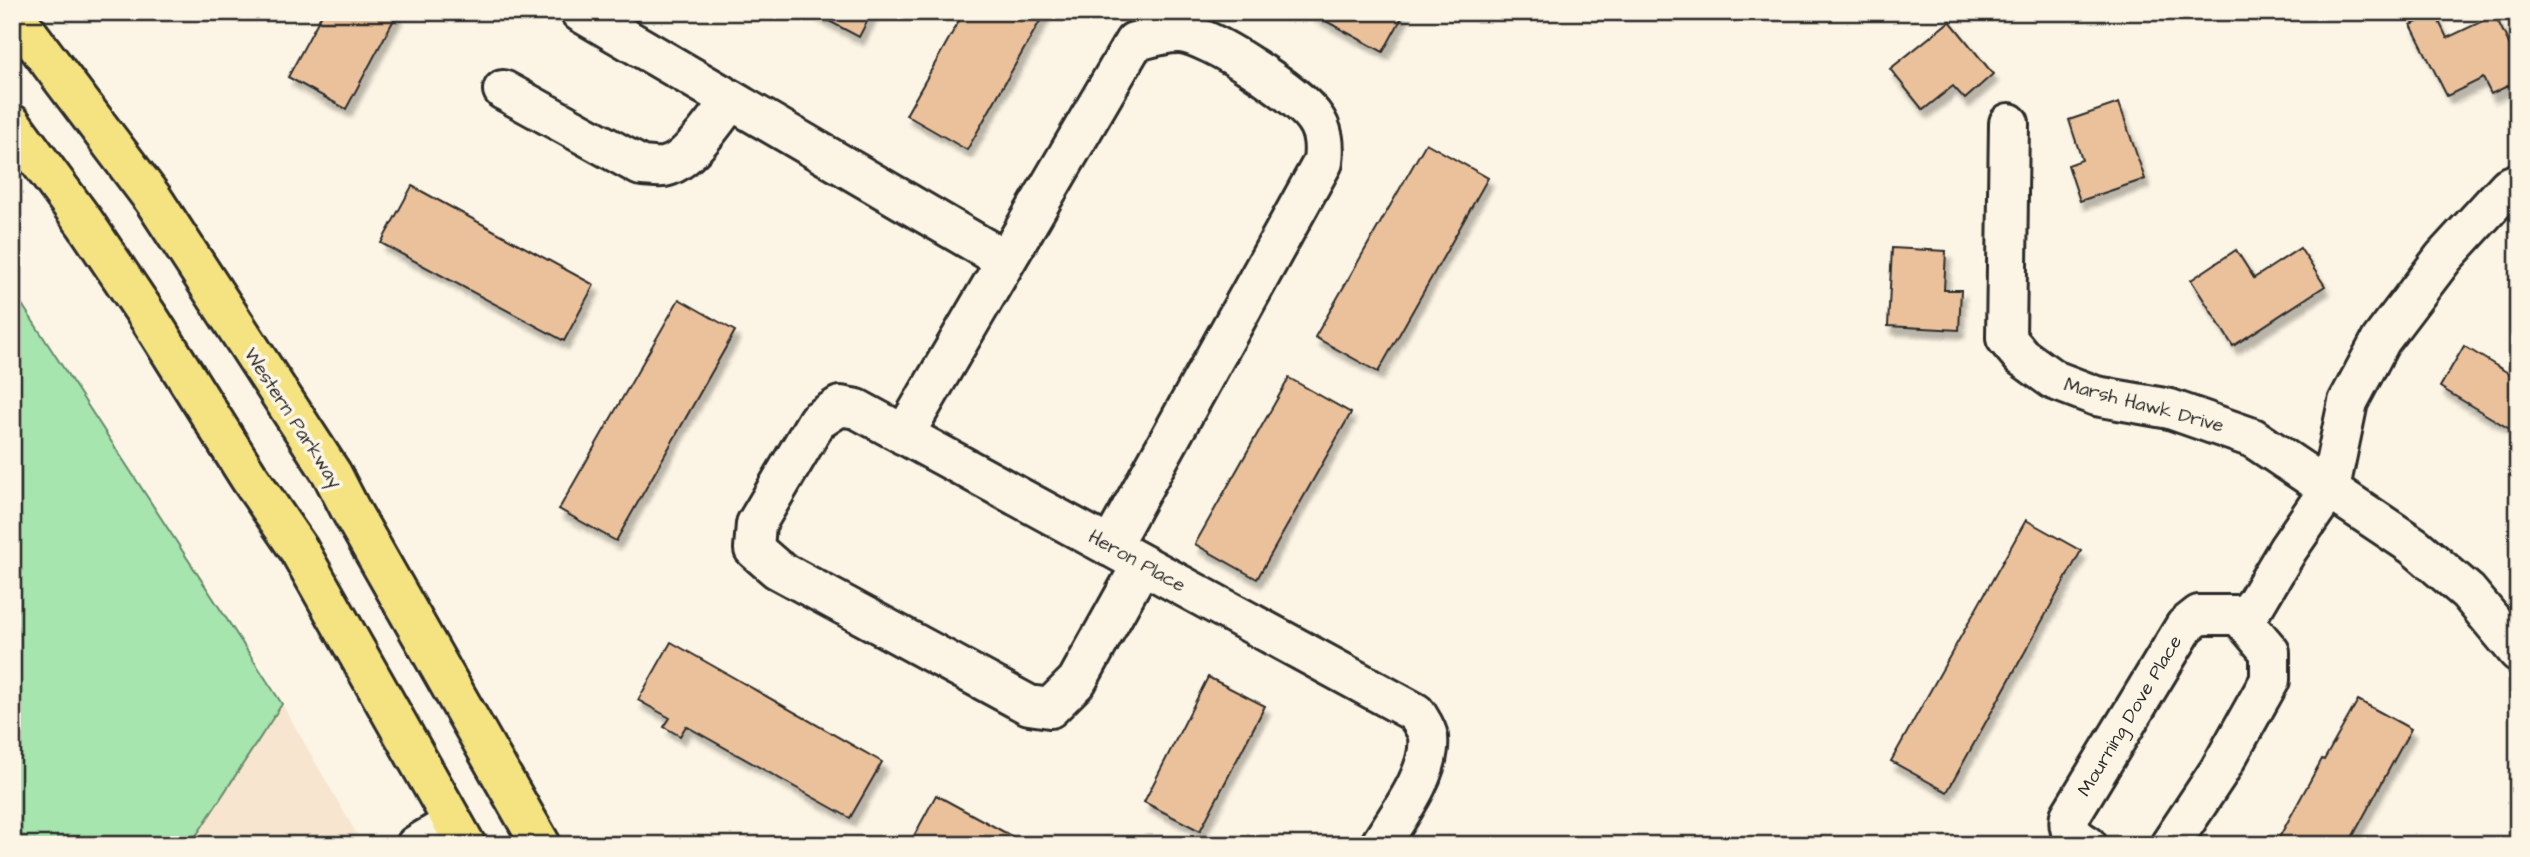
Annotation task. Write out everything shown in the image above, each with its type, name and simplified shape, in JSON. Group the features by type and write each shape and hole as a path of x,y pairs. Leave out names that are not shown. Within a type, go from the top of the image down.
{"main road":[{"name":"Western Parkway","path":"12,12 153,199 332,474 541,845"},
{"path":"12,124 85,223 152,321 249,477 299,550 459,834"}],"street":[{"path":"580,12 1004,260"},
{"path":"904,435 1134,42 1182,33 1199,37 1275,81 1314,117 1325,141 1323,162 1126,555"},
{"path":"503,90 641,166 665,167 683,156 699,141 731,100"},
{"name":"Marsh Hawk Drive","path":"2009,123 2006,338 2022,357 2054,380 2096,396 2170,409 2253,438 2414,546 2468,592 2518,652"},
{"path":"2170,845 2219,771 2270,681 2270,652 2239,615 2249,612 2256,603 2288,549 2330,488 2348,402 2381,340 2444,257 2508,187 2518,183"},
{"name":"Heron Place","path":"1126,555 1077,681 1050,708 1029,705 777,569 754,549 756,524 817,421 840,406 857,409 904,435 1126,555 1416,713 1428,735 1427,756 1415,787 1380,845"},
{"name":"Mourning Dove Place","path":"2087,845 2075,838 2069,830 2070,816 2185,626 2199,615 2239,615"},
{"path":"416,845 459,834"}],"shaded area":[{"path":"282,704 363,845 187,845 198,833"}],"green space":[{"path":"12,289 282,704 198,833 187,845 12,845"}],"building":[{"path":"323,12 398,12 346,109 288,77"},
{"path":"812,12 872,12 859,37"},
{"path":"964,12 1045,12 967,150 906,115"},
{"path":"1309,12 1405,12 1383,52"},
{"path":"2435,13 2447,38 2495,15 2518,62 2518,81 2491,94 2483,78 2447,96 2411,25"},
{"path":"1950,21 1993,74 1965,99 1953,86 1923,110 1890,69"},
{"path":"2119,103 2145,179 2080,201 2068,165 2082,160 2069,120"},
{"path":"1426,143 1488,178 1378,372 1315,337"},
{"path":"412,186 594,285 564,341 381,243"},
{"path":"1892,248 1946,251 1944,290 1961,290 1959,330 1888,326"},
{"path":"2300,248 2325,286 2233,346 2191,280 2236,250 2254,278"},
{"path":"679,299 735,331 616,541 559,509"},
{"path":"2464,346 2518,379 2518,434 2440,387"},
{"path":"1289,378 1351,413 1257,579 1195,544"},
{"path":"2026,520 2081,551 1947,792 1891,761"},
{"path":"671,642 882,762 850,818 686,726 680,736 664,727 670,718 638,700"},
{"path":"1208,677 1265,706 1200,831 1144,802"},
{"path":"2358,700 2411,729 2348,845 2275,845 2322,759 2324,760"},
{"path":"936,795 1028,845 909,845"}]}
